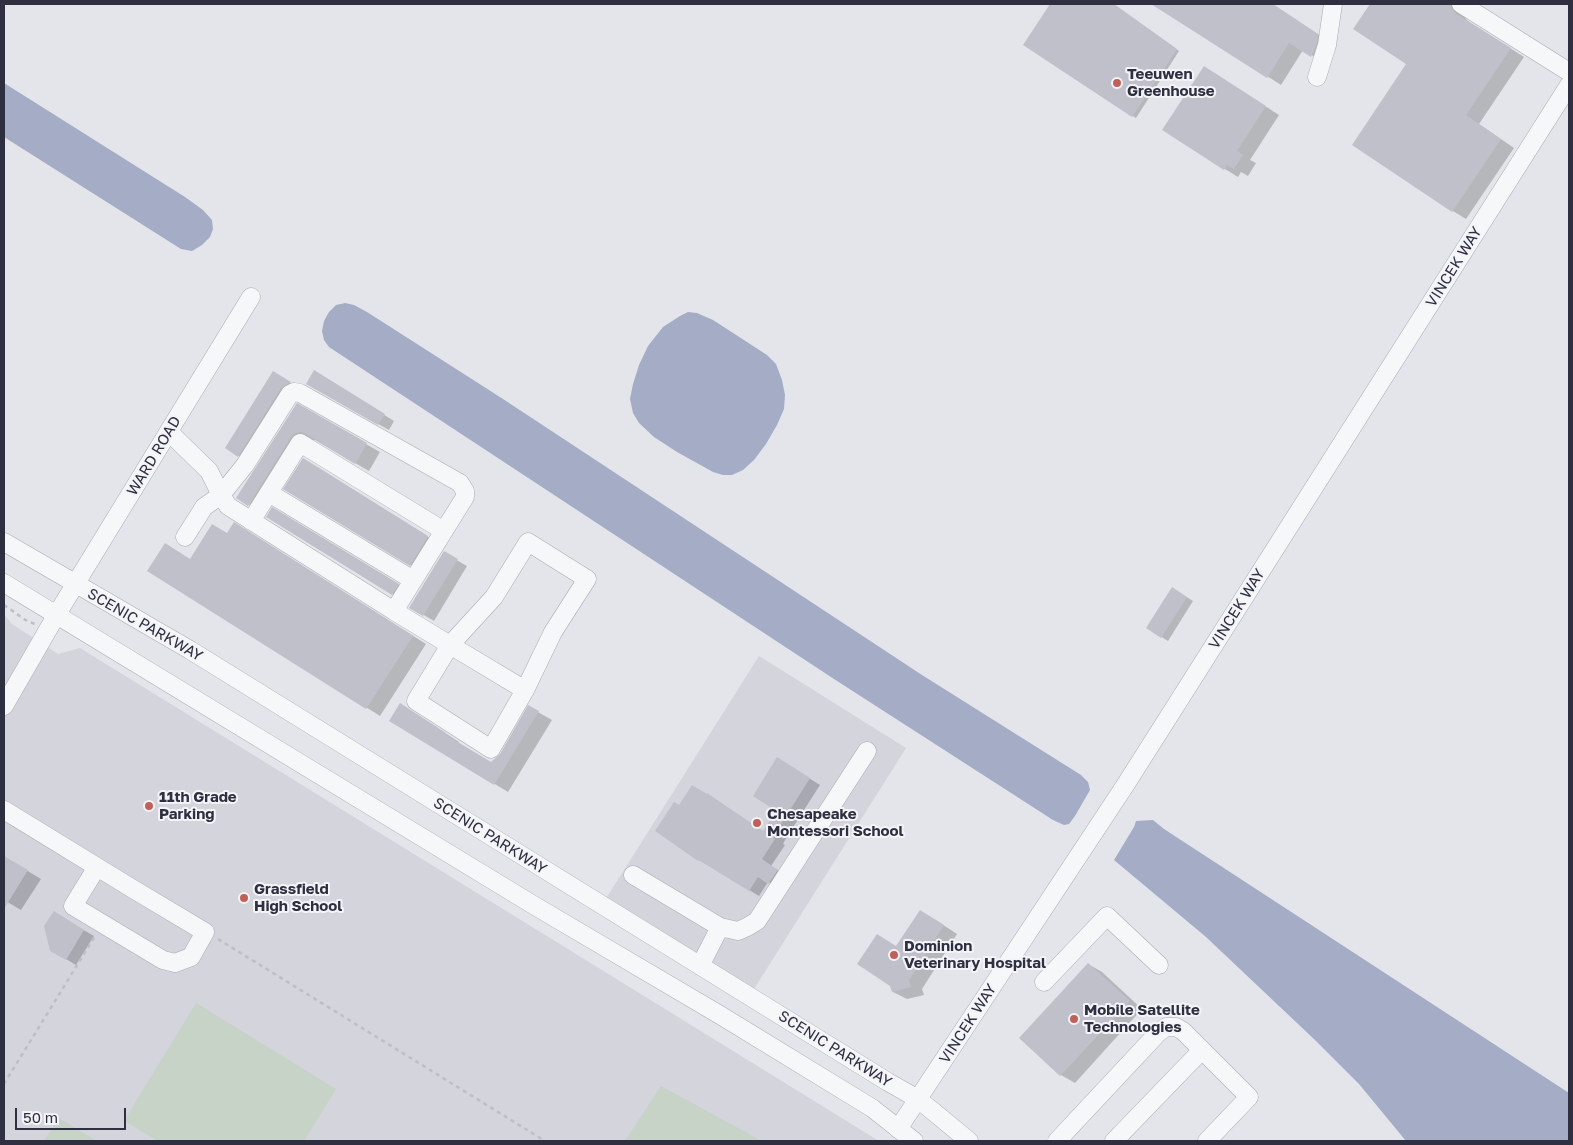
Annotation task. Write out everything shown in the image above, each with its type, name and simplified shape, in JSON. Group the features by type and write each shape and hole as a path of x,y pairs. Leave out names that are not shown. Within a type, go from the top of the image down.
{"street":[{"path":"1317,77 1327,45 1332,4"},
{"path":"1461,4 1569,72"},
{"name":"VINCEK WAY","path":"898,1128 1126,784 1569,85"},
{"name":"WARD ROAD","path":"4,706 57,614 252,297"},
{"path":"185,537 204,507 221,495 246,464 290,394 300,392 460,483 464,491 464,497 394,611"},
{"path":"169,432 209,471 228,506 394,611 525,690"},
{"path":"251,522 300,443 444,531"},
{"path":"269,493 413,580"},
{"name":"SCENIC PARKWAY","path":"4,542 75,585 190,650 918,1099 969,1141"},
{"path":"528,542 587,578 553,632 525,690 491,749 416,701 450,645 494,597 528,542"},
{"name":"SCENIC PARKWAY","path":"4,583 535,906 737,1025 872,1108 914,1141"},
{"path":"633,875 720,927 738,931 757,921 866,751"},
{"path":"4,810 205,932 191,957 175,963 163,960 73,906 97,867"},
{"path":"1044,982 1107,916 1159,965"},
{"path":"700,966 720,927"},
{"path":"1057,1141 1158,1033 1166,1027 1184,1031 1249,1097 1206,1141"},
{"path":"1114,1141 1202,1050"}],"path":[{"path":"4,1084 96,934"},
{"path":"214,937 544,1141"}],"shaded area":[{"name":"Grassfield High School","path":"4,614 12,624 58,654 80,648 879,1141 4,1141"},
{"name":"Chesapeake Montessori School","path":"759,656 906,748 754,989 607,897"}],"green space":[{"path":"196,1003 336,1089 304,1141 158,1141 124,1121"},
{"path":"661,1086 762,1141 625,1141"},
{"path":"59,1118 97,1141 44,1141"}],"water":[{"path":"4,83 203,210 212,220 213,229 210,237 192,251 181,249 4,137"},
{"path":"345,303 354,305 367,312 503,399 922,675 1081,775 1088,782 1090,790 1075,816 1069,824 1064,825 1053,820 834,679 329,347 324,340 322,331 324,321 336,305"},
{"path":"688,312 697,313 713,320 767,355 776,364 782,380 785,395 784,409 777,425 754,460 743,470 732,475 713,472 677,452 654,437 639,423 633,413 630,399 633,384 648,346 663,327"},
{"path":"1153,820 1569,1093 1569,1141 1406,1141 1359,1084 1315,1040 1206,937 1114,860 1136,821"}],"building":[{"name":"Teeuwen Greenhouse","path":"1050,4 1114,4 1177,49 1132,117 1023,45"},
{"path":"1151,4 1273,4 1318,34 1317,43 1311,57 1289,43 1267,78"},
{"path":"1370,4 1450,4 1455,13 1511,48 1466,115 1501,139 1452,212 1352,145 1406,64 1353,29"},
{"path":"1204,66 1266,106 1237,151 1243,155 1234,169 1227,165 1224,170 1162,130"},
{"path":"314,370 385,414 378,425 306,384"},
{"path":"273,371 291,382 281,388 238,457 225,448"},
{"path":"297,403 367,443 355,464 306,434 301,432 295,433 248,506 236,498"},
{"path":"303,458 428,536 410,566 283,489"},
{"path":"272,507 399,584 392,595 266,517"},
{"path":"234,522 413,636 366,709 147,571 165,543 190,559 212,524 227,533"},
{"path":"444,551 458,559 423,616 409,608"},
{"path":"1172,587 1187,597 1161,638 1146,628"},
{"path":"400,703 446,733 446,735 491,762 500,754 528,705 539,711 494,785 389,721"},
{"path":"777,757 810,778 778,829 775,839 762,859 778,870 768,884 758,877 749,891 698,861 655,831 674,802 679,805 692,785 763,831 776,811 753,796"},
{"path":"4,856 28,870 4,909"},
{"name":"Dominion Veterinary Hospital","path":"920,910 944,925 909,980 911,987 892,992 890,986 857,964 877,934 896,946"},
{"path":"54,911 84,930 66,960 50,951 44,926"},
{"name":"Mobile Satellite Technologies","path":"1088,963 1130,1001 1060,1076 1019,1038"}],"place":[{"name":"Teeuwen Greenhouse","path":"1117,83"},
{"name":"11th Grade Parking","path":"149,806"},
{"name":"Chesapeake Montessori School","path":"757,823"},
{"name":"Grassfield High School","path":"244,898"},
{"name":"Dominion Veterinary Hospital","path":"894,955"},
{"name":"Mobile Satellite Technologies","path":"1074,1019"}]}
